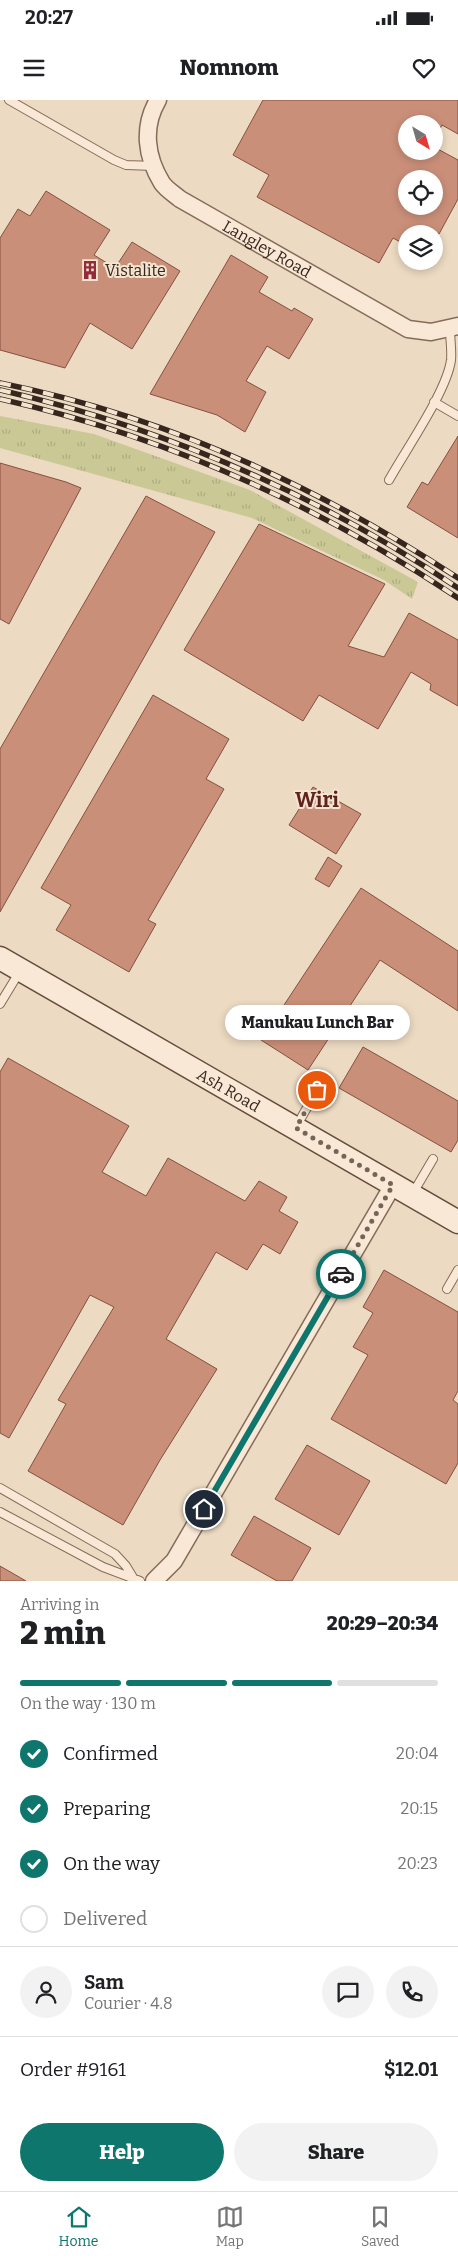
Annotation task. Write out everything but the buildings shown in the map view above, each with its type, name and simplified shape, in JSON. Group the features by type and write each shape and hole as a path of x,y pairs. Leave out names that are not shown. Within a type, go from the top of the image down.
{"main road":[{"name":"Ash Road","path":"0,958 455,1218"}],"street":[{"name":"Langley Road","path":"158,100 152,109 146,138 154,166 163,184 180,199 408,329 431,332 454,328"},
{"path":"154,1581 174,1561 403,1190"}],"lane":[{"path":"9,100 114,160 126,165 154,166"},
{"path":"389,480 434,402 448,372 454,328"},
{"path":"434,402 458,416"},
{"path":"0,1004 21,970"},
{"path":"296,1128 317,1090"},
{"path":"403,1190 433,1159"},
{"path":"446,1289 458,1270"},
{"path":"0,1488 115,1554 137,1580"},
{"path":"0,1512 103,1567 137,1580"}],"green space":[{"path":"0,416 94,434 250,490 418,582 412,599 384,580 252,518 0,448"}],"railway":[{"path":"0,383 61,397 121,415 180,435 238,459 295,485 351,514 458,578"},
{"path":"0,390 121,424 238,468 351,523 405,554 458,588"},
{"path":"0,399 61,414 121,433 181,454 238,478 295,504 351,533 405,564 458,598"}],"way so far":[{"path":"317,1090 296,1128 393,1185 341,1274"}],"place":[{"name":"Vistalite","path":"90,270"},
{"name":"Manukau Lunch Bar","path":"317,1090"}],"district":[{"name":"Wiri","path":"317,800"}],"route":[{"path":"204,1509 341,1274"}]}
